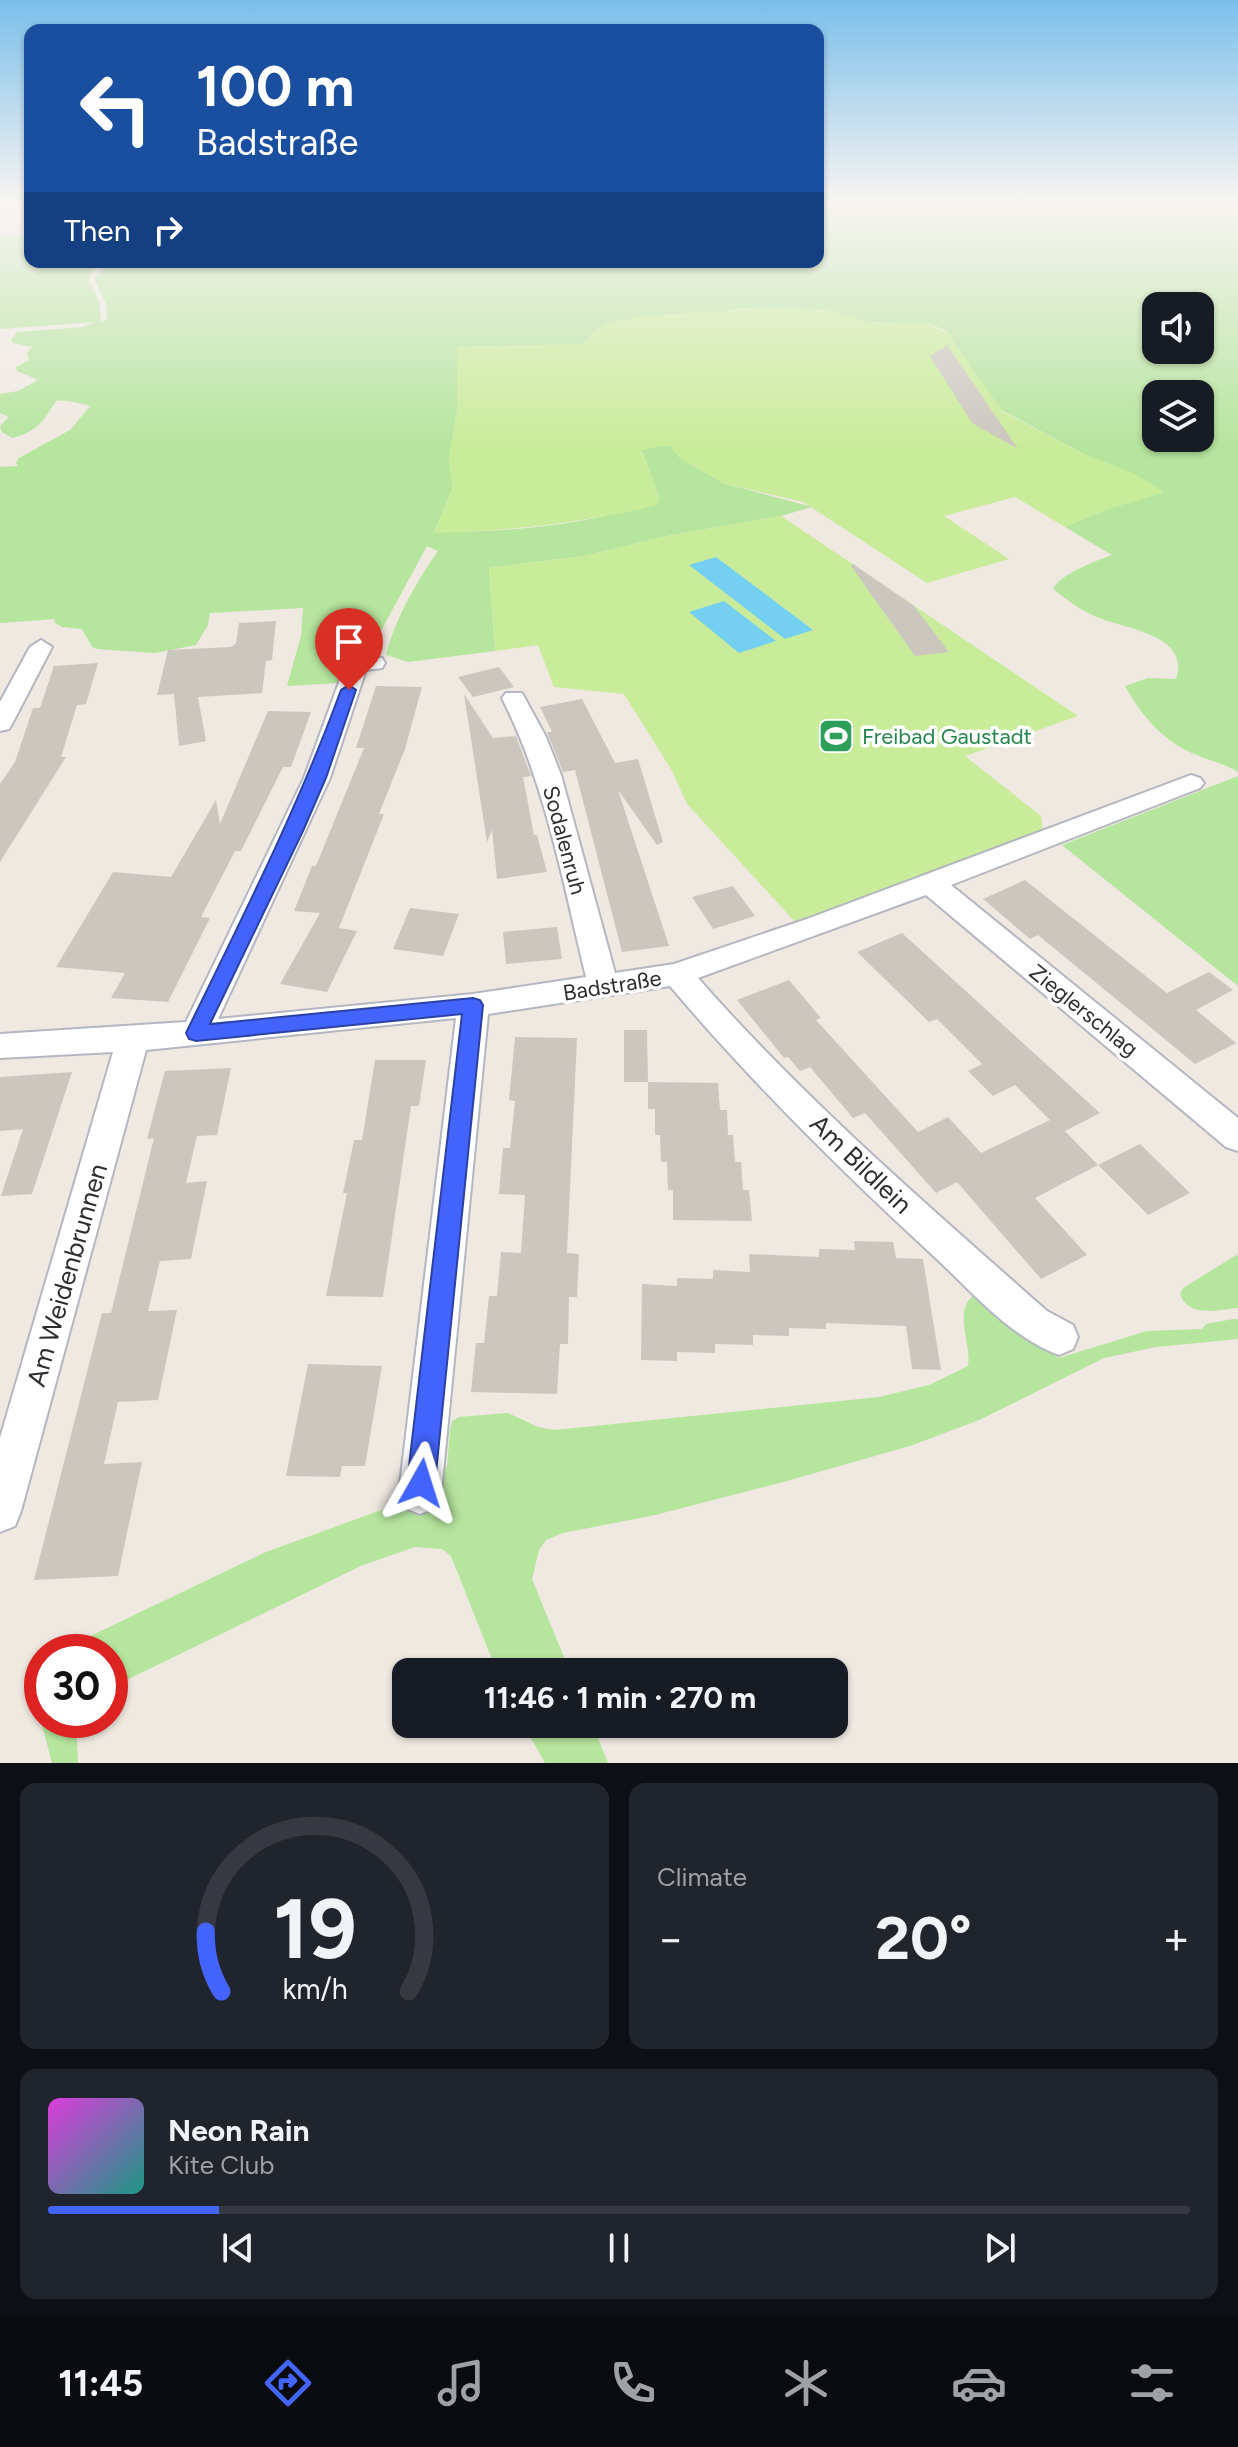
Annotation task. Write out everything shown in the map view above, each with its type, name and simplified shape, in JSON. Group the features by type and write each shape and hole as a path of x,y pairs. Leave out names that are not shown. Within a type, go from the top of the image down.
{"street":[{"path":"0,724 41,647"},
{"path":"196,1033 312,791 357,663 374,663"},
{"name":"Sodalenruh","path":"514,698 534,737 548,775 604,987"},
{"name":"Badstraße","path":"0,1046 133,1039 473,1005 677,974 722,961 1191,783"},
{"name":"Zieglerschlag","path":"930,883 1238,1137"},
{"name":"Am Bildlein","path":"677,974 724,1029 894,1197 1033,1323 1059,1337"},
{"path":"420,1493 473,1005"},
{"name":"Am Weidenbrunnen","path":"0,1511 133,1039"}],"green space":[{"path":"0,281 89,281 100,304 101,322 107,319 106,304 96,281 1238,281 1238,772 1174,743 1146,718 1125,686 1148,678 1176,679 1178,664 1166,644 1141,631 1089,613 1053,589 1071,573 1112,555 1065,527 1100,512 1086,455 999,409 946,331 930,324 866,322 825,310 744,309 613,321 592,333 584,344 457,347 457,412 449,458 453,488 434,532 549,526 606,516 660,499 641,449 670,445 680,458 723,483 812,507 584,556 489,568 495,651 408,662 386,655 408,601 438,551 427,546 369,653 348,655 340,683 287,686 301,636 303,608 210,613 208,625 196,645 155,653 97,649 92,647 82,629 62,627 54,622 55,619 0,623 0,467 18,466 19,458 70,430 90,406 56,401 43,420 28,432 12,438 2,432 0,426 9,417 0,413 0,394 18,391 38,380 17,371 16,367 29,360 27,353 32,347 11,340 17,332 83,327 96,322 0,329"},
{"path":"778,308 829,311 875,323 927,323 947,333 1003,412 1086,455 1133,473 1164,492 1100,512 1065,527 1015,497 944,516 1009,559 927,583 803,502 723,483 680,458 670,445 641,450 660,499 657,505 546,525 434,533 453,488 449,458 457,412 457,347 584,344 592,333 613,321 667,314"},
{"name":"Freibad Gaustadt","path":"781,516 1078,716 965,756 1041,816 1043,832 796,923 687,804 672,771 624,694 554,687 538,645 495,651 489,568 584,556 667,536"},
{"path":"1238,776 1238,986 1062,845"},
{"path":"1238,1254 1238,1308 1204,1311 1184,1302 1180,1294 1183,1288"},
{"path":"979,1292 1048,1343 1059,1358 1147,1331 1202,1329 1206,1324 1233,1319 1238,1319 1238,1339 1156,1347 1104,1358 979,1420 910,1446 787,1481 655,1515 563,1533 546,1540 539,1550 532,1579 564,1658 491,1658 451,1556 442,1549 415,1547 363,1565 128,1679 128,1634 95,1634 266,1552 384,1509 398,1491 438,1475 447,1466 452,1421 459,1417 508,1413 538,1427 555,1430 879,1397 929,1385 968,1366 964,1315 970,1298"},
{"path":"45,1738 77,1738 78,1763 52,1763"},
{"path":"531,1738 598,1738 608,1763 545,1763"}],"water":[{"path":"716,557 813,630 785,639 689,565"},
{"path":"724,601 776,641 739,653 689,612"}],"building":[{"path":"947,345 1018,449 972,423 930,356"},
{"path":"853,564 914,606 949,652 915,656 851,566"},
{"path":"276,621 272,660 266,661 262,693 198,697 206,741 179,746 174,694 157,695 168,650 231,647 236,643 239,623"},
{"path":"98,663 86,704 77,705 61,757 66,757 0,862 0,784 15,762 33,708 40,708 54,666"},
{"path":"499,667 514,687 473,697 458,677"},
{"path":"376,686 422,687 405,749 379,814 384,814 339,928 357,931 327,992 280,984 320,913 294,911 312,866 316,866 364,748 356,748"},
{"path":"464,694 493,738 516,736 531,776 523,777 534,835 537,835 547,872 497,879 492,830 487,842"},
{"path":"582,699 615,763 638,759 663,842 657,845 618,790 669,946 622,952 575,770 563,772 547,732 552,732 540,707"},
{"path":"268,711 311,712 291,767 283,767 241,851 235,851 201,917 210,918 168,1002 111,998 125,973 56,967 113,872 171,877 216,800 220,824"},
{"path":"1025,880 1167,993 1209,972 1233,990 1196,1010 1236,1043 1195,1064 1038,935 1030,939 983,899"},
{"path":"733,886 755,916 713,929 692,897"},
{"path":"410,908 459,914 443,956 393,949"},
{"path":"557,927 562,959 506,964 503,932"},
{"path":"902,933 1100,1113 1065,1131 1098,1165 1035,1198 1087,1255 1041,1279 957,1182 936,1193 865,1113 853,1118 810,1067 800,1071 788,1057 784,1058 737,1000 789,980 821,1018 816,1020 918,1132 948,1117 981,1153 1050,1120 1015,1085 993,1096 968,1071 982,1064 937,1019 929,1022 857,952"},
{"path":"624,1030 647,1030 648,1082 624,1082"},
{"path":"515,1037 577,1038 567,1253 579,1254 577,1297 569,1297 568,1344 560,1344 557,1394 471,1392 476,1343 484,1343 489,1296 497,1296 501,1252 521,1253 525,1195 499,1194 503,1148 510,1148 515,1101 509,1100"},
{"path":"375,1060 426,1060 419,1106 411,1106 383,1297 326,1296 347,1193 343,1193 354,1140 362,1140"},
{"path":"231,1068 217,1135 197,1136 186,1183 207,1181 191,1259 160,1261 148,1311 177,1310 158,1400 118,1402 104,1464 142,1462 118,1576 34,1580 102,1313 111,1313 154,1138 147,1139 165,1071"},
{"path":"72,1072 32,1194 1,1196 23,1129 0,1131 0,1077"},
{"path":"648,1082 718,1083 720,1110 727,1110 728,1135 733,1135 735,1162 741,1162 743,1190 749,1190 752,1221 673,1220 673,1190 668,1190 667,1162 661,1162 660,1135 655,1135 655,1109 648,1109"},
{"path":"1140,1144 1190,1193 1148,1215 1098,1165"},
{"path":"854,1241 893,1242 896,1258 923,1259 941,1370 912,1369 906,1326 826,1323 826,1329 789,1328 789,1336 753,1335 753,1345 715,1344 715,1353 677,1352 677,1361 641,1360 642,1284 677,1286 677,1278 713,1279 713,1270 750,1272 749,1254 819,1257 819,1249 855,1250"},
{"path":"308,1364 382,1366 365,1466 342,1466 340,1477 286,1476"}],"place":[{"name":"Freibad Gaustadt","path":"836,736"}],"route":[{"path":"349,690 294,831 196,1033 473,1005 421,1483"}]}
